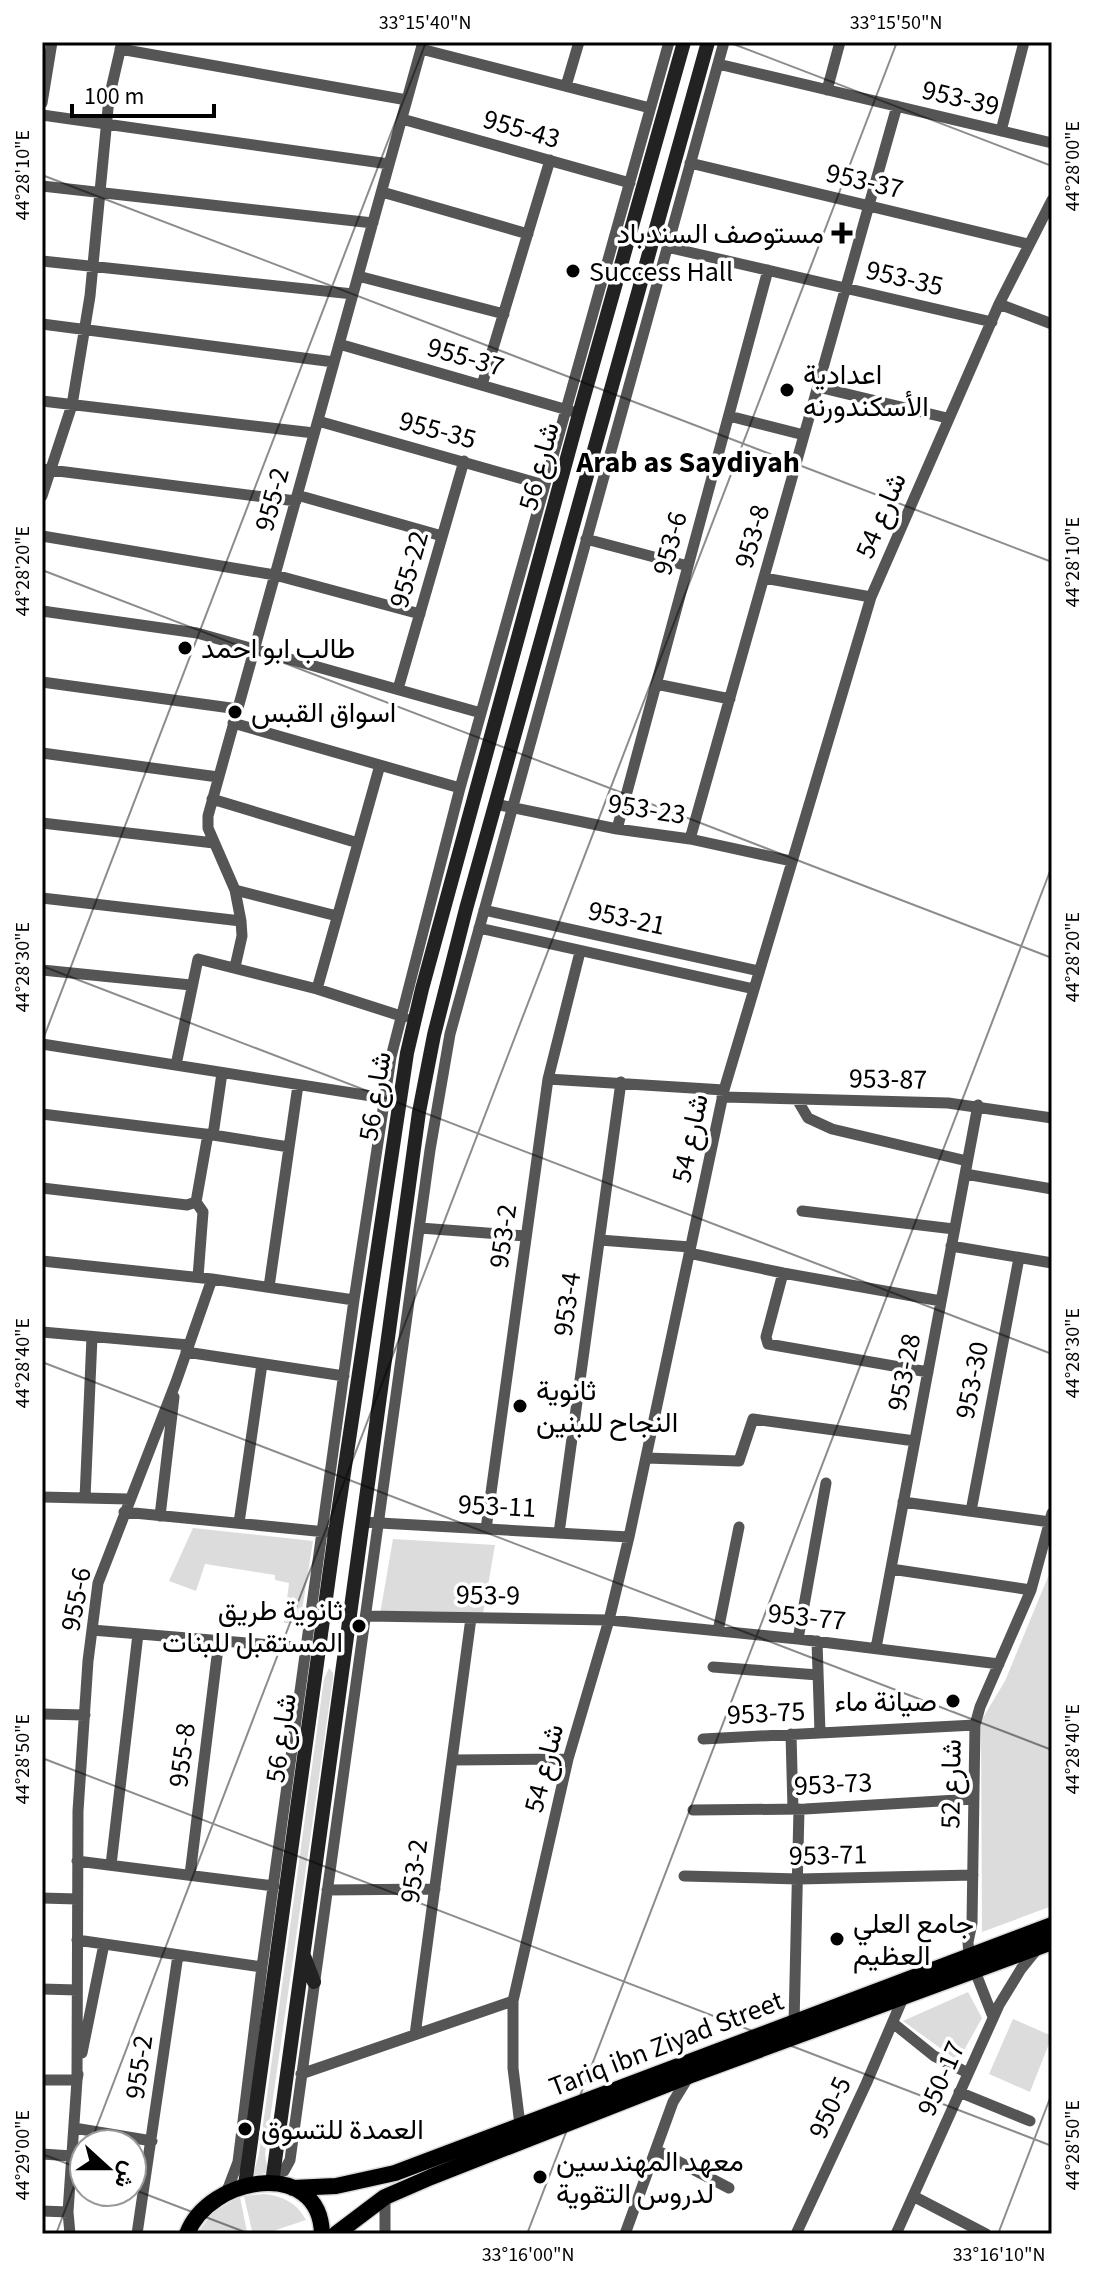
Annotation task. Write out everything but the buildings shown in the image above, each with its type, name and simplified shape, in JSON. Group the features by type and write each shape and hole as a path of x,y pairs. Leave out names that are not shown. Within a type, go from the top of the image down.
{"main road":[{"name":"Tariq ibn Ziyad Street","path":"336,2234 385,2197 651,2090 903,1998 1052,1925"},
{"name":"Tariq ibn Ziyad Street","path":"227,2191 272,2179 293,2188 336,2186 395,2173 794,2023 971,1964 1045,1944"},
{"path":"293,2188 316,2209 322,2234"},
{"path":"185,2231 206,2205 227,2191"}],"street":[{"path":"42,103 52,42"},
{"path":"566,86 579,42"},
{"path":"227,2191 238,2162 306,1648 329,1532 344,1376 384,1098 407,1018 460,788 544,485 572,412 669,42"},
{"name":"شارع 56","path":"245,2185 317,1661 329,1532 341,1498 396,1120 407,1018 445,904 572,412 684,42"},
{"name":"شارع 56","path":"272,2179 421,1100 466,909 708,42"},
{"path":"272,2179 289,2164 436,1111 450,1034 724,42"},
{"path":"827,90 840,42"},
{"path":"1001,131 1024,42"},
{"path":"42,496 47,470 72,405 94,268 106,123 121,45 407,100"},
{"path":"422,46 650,108"},
{"name":"955-2","path":"235,967 242,936 241,921 235,890 208,828 208,816 422,46"},
{"name":"953-39","path":"718,64 1052,143"},
{"name":"953-8","path":"690,839 897,106"},
{"path":"42,115 389,164"},
{"name":"955-43","path":"402,119 630,183"},
{"path":"482,385 550,160"},
{"name":"953-37","path":"690,163 1028,244"},
{"path":"42,186 373,223"},
{"path":"382,192 528,234"},
{"name":"شارع 54","path":"520,2125 513,2068 513,2001 568,1759 609,1620 629,1537 723,1093 871,597 947,418 999,304 1052,200"},
{"name":"953-35","path":"667,247 992,322"},
{"path":"42,261 353,294"},
{"name":"953-6","path":"617,829 768,270"},
{"path":"358,276 504,314"},
{"path":"999,304 1052,324"},
{"path":"42,324 334,362"},
{"name":"955-37","path":"339,344 572,412"},
{"path":"818,387 947,418"},
{"name":"955-35","path":"42,401 316,427 464,461 544,485"},
{"path":"729,416 804,435"},
{"name":"955-22","path":"398,689 464,461"},
{"path":"47,470 297,498 442,536"},
{"path":"42,536 275,575 420,614"},
{"path":"586,539 688,566"},
{"path":"764,578 871,597"},
{"path":"42,611 197,633 481,713"},
{"path":"42,682 238,709"},
{"path":"656,684 730,699"},
{"path":"233,723 460,788"},
{"path":"42,753 218,777"},
{"path":"317,989 380,765"},
{"path":"212,799 358,843"},
{"name":"953-23","path":"495,804 617,829 690,839 791,861"},
{"path":"42,823 214,843"},
{"path":"235,890 337,916"},
{"path":"42,898 241,921"},
{"path":"445,904 466,909"},
{"name":"953-21","path":"484,910 759,971"},
{"name":"953-21","path":"479,928 754,989"},
{"name":"953-2","path":"486,1529 548,1079 580,952"},
{"path":"176,1065 196,960 317,989 407,1018"},
{"path":"42,970 191,985"},
{"path":"42,1044 384,1098"},
{"path":"198,1277 203,1212 196,1202 222,1073"},
{"name":"953-87","path":"548,1079 621,1082 798,1101 978,1105 1052,1118"},
{"name":"953-4","path":"559,1533 621,1082"},
{"path":"269,1287 298,1085"},
{"path":"798,1101 808,1118 832,1129 1052,1189"},
{"name":"953-28","path":"876,1648 978,1105"},
{"path":"42,1114 289,1147"},
{"path":"42,1188 187,1205 196,1202"},
{"path":"802,1211 954,1229"},
{"path":"420,1228 526,1236"},
{"path":"600,1240 689,1250 783,1273 941,1301"},
{"path":"951,1246 1052,1263"},
{"name":"953-30","path":"971,1511 1019,1258"},
{"path":"42,1261 198,1277 354,1300"},
{"path":"783,1273 766,1337 768,1344 928,1372"},
{"name":"955-6","path":"74,2128 77,2080 77,1861 85,1715 98,1583 176,1382 212,1279"},
{"path":"42,1332 188,1349 344,1376"},
{"path":"85,1498 92,1337"},
{"path":"239,1523 262,1364"},
{"path":"160,1516 176,1382"},
{"path":"646,1458 739,1461 753,1419 915,1441"},
{"path":"344,1477 355,1484 367,1481"},
{"path":"798,1639 826,1483"},
{"path":"341,1498 353,1493 365,1500"},
{"path":"42,1497 129,1499"},
{"path":"903,1502 1051,1517"},
{"path":"124,1512 329,1532"},
{"name":"شارع 52","path":"971,1964 975,1725 1031,1590 1051,1517"},
{"name":"953-11","path":"362,1522 629,1537"},
{"path":"718,1631 739,1527"},
{"path":"891,1569 1031,1590"},
{"name":"953-9","path":"366,1616 609,1620"},
{"name":"953-2","path":"415,2035 471,1618"},
{"name":"953-77","path":"609,1620 817,1641 999,1664"},
{"path":"92,1630 306,1648"},
{"path":"111,1865 138,1634"},
{"name":"955-8","path":"190,1875 219,1640"},
{"path":"817,1641 820,1733"},
{"path":"317,1661 342,1664"},
{"path":"713,1667 818,1675"},
{"path":"42,1714 85,1715"},
{"name":"953-75","path":"703,1739 975,1725"},
{"path":"791,1734 799,1879 794,2023"},
{"path":"452,1760 568,1759"},
{"name":"953-73","path":"693,1810 796,1809 974,1799"},
{"path":"77,1861 274,1886"},
{"name":"953-71","path":"684,1876 799,1879 973,1875"},
{"path":"327,1890 435,1889"},
{"path":"42,1898 77,1899"},
{"path":"77,1940 262,1967"},
{"path":"42,2080 77,2080 104,1944"},
{"name":"950-17","path":"896,2234 993,2017 1013,1980 1045,1944"},
{"path":"303,1954 314,1982"},
{"name":"955-2","path":"137,2234 178,1955"},
{"path":"971,1964 993,2017"},
{"path":"42,1989 77,1990"},
{"name":"950-5","path":"796,2234 903,1998"},
{"path":"301,2074 513,2001"},
{"path":"893,2023 934,2056 968,2073"},
{"path":"625,2234 670,2109 691,2075"},
{"path":"651,2090 670,2109"},
{"path":"959,2092 1030,2121"},
{"path":"148,2140 152,2141"},
{"path":"656,2150 729,2188"},
{"path":"42,2154 68,2156"},
{"path":"913,2196 986,2234"},
{"path":"385,2197 385,2234"},
{"name":"955-6","path":"68,2208 70,2234"},
{"path":"42,2211 68,2212"}],"shaded area":[{"path":"193,1528 313,1541 300,1623 284,1623 289,1583 275,1580 275,1575 205,1564 196,1591 169,1581"},
{"path":"393,1539 495,1545 483,1614 380,1614"},
{"path":"1052,1567 1052,1906 982,1932 981,1721 1005,1681"},
{"path":"329,1668 333,1679 265,2154 268,2173 253,2175 259,2154 324,1679"},
{"path":"968,1992 982,2018 958,2061 903,2021"},
{"path":"1013,2019 1052,2036 1030,2092 989,2074"},
{"path":"264,2194 289,2201 306,2220 264,2234 252,2231 244,2196"},
{"path":"240,2197 247,2232 197,2234 213,2212"}],"place":[{"name":"مستوصف السندباد","path":"842,233"},
{"name":"Success Hall","path":"573,271"},
{"name":"اعدادية الأسكندورنه","path":"787,390"},
{"name":"طالب ابو احمد","path":"185,648"},
{"name":"اسواق القبس","path":"235,712"},
{"name":"ثانوية النجاح للبنين","path":"520,1406"},
{"name":"ثانوية طريق المستقبل للبنات","path":"359,1626"},
{"name":"صيانة ماء","path":"953,1701"},
{"name":"جامع العلي العظيم","path":"837,1939"},
{"name":"العمدة للتسوق","path":"245,2129"},
{"name":"معهد المهندسين لدروس التقوية","path":"540,2177"}],"district":[{"name":"Arab as Saydiyah","path":"688,462"}]}
